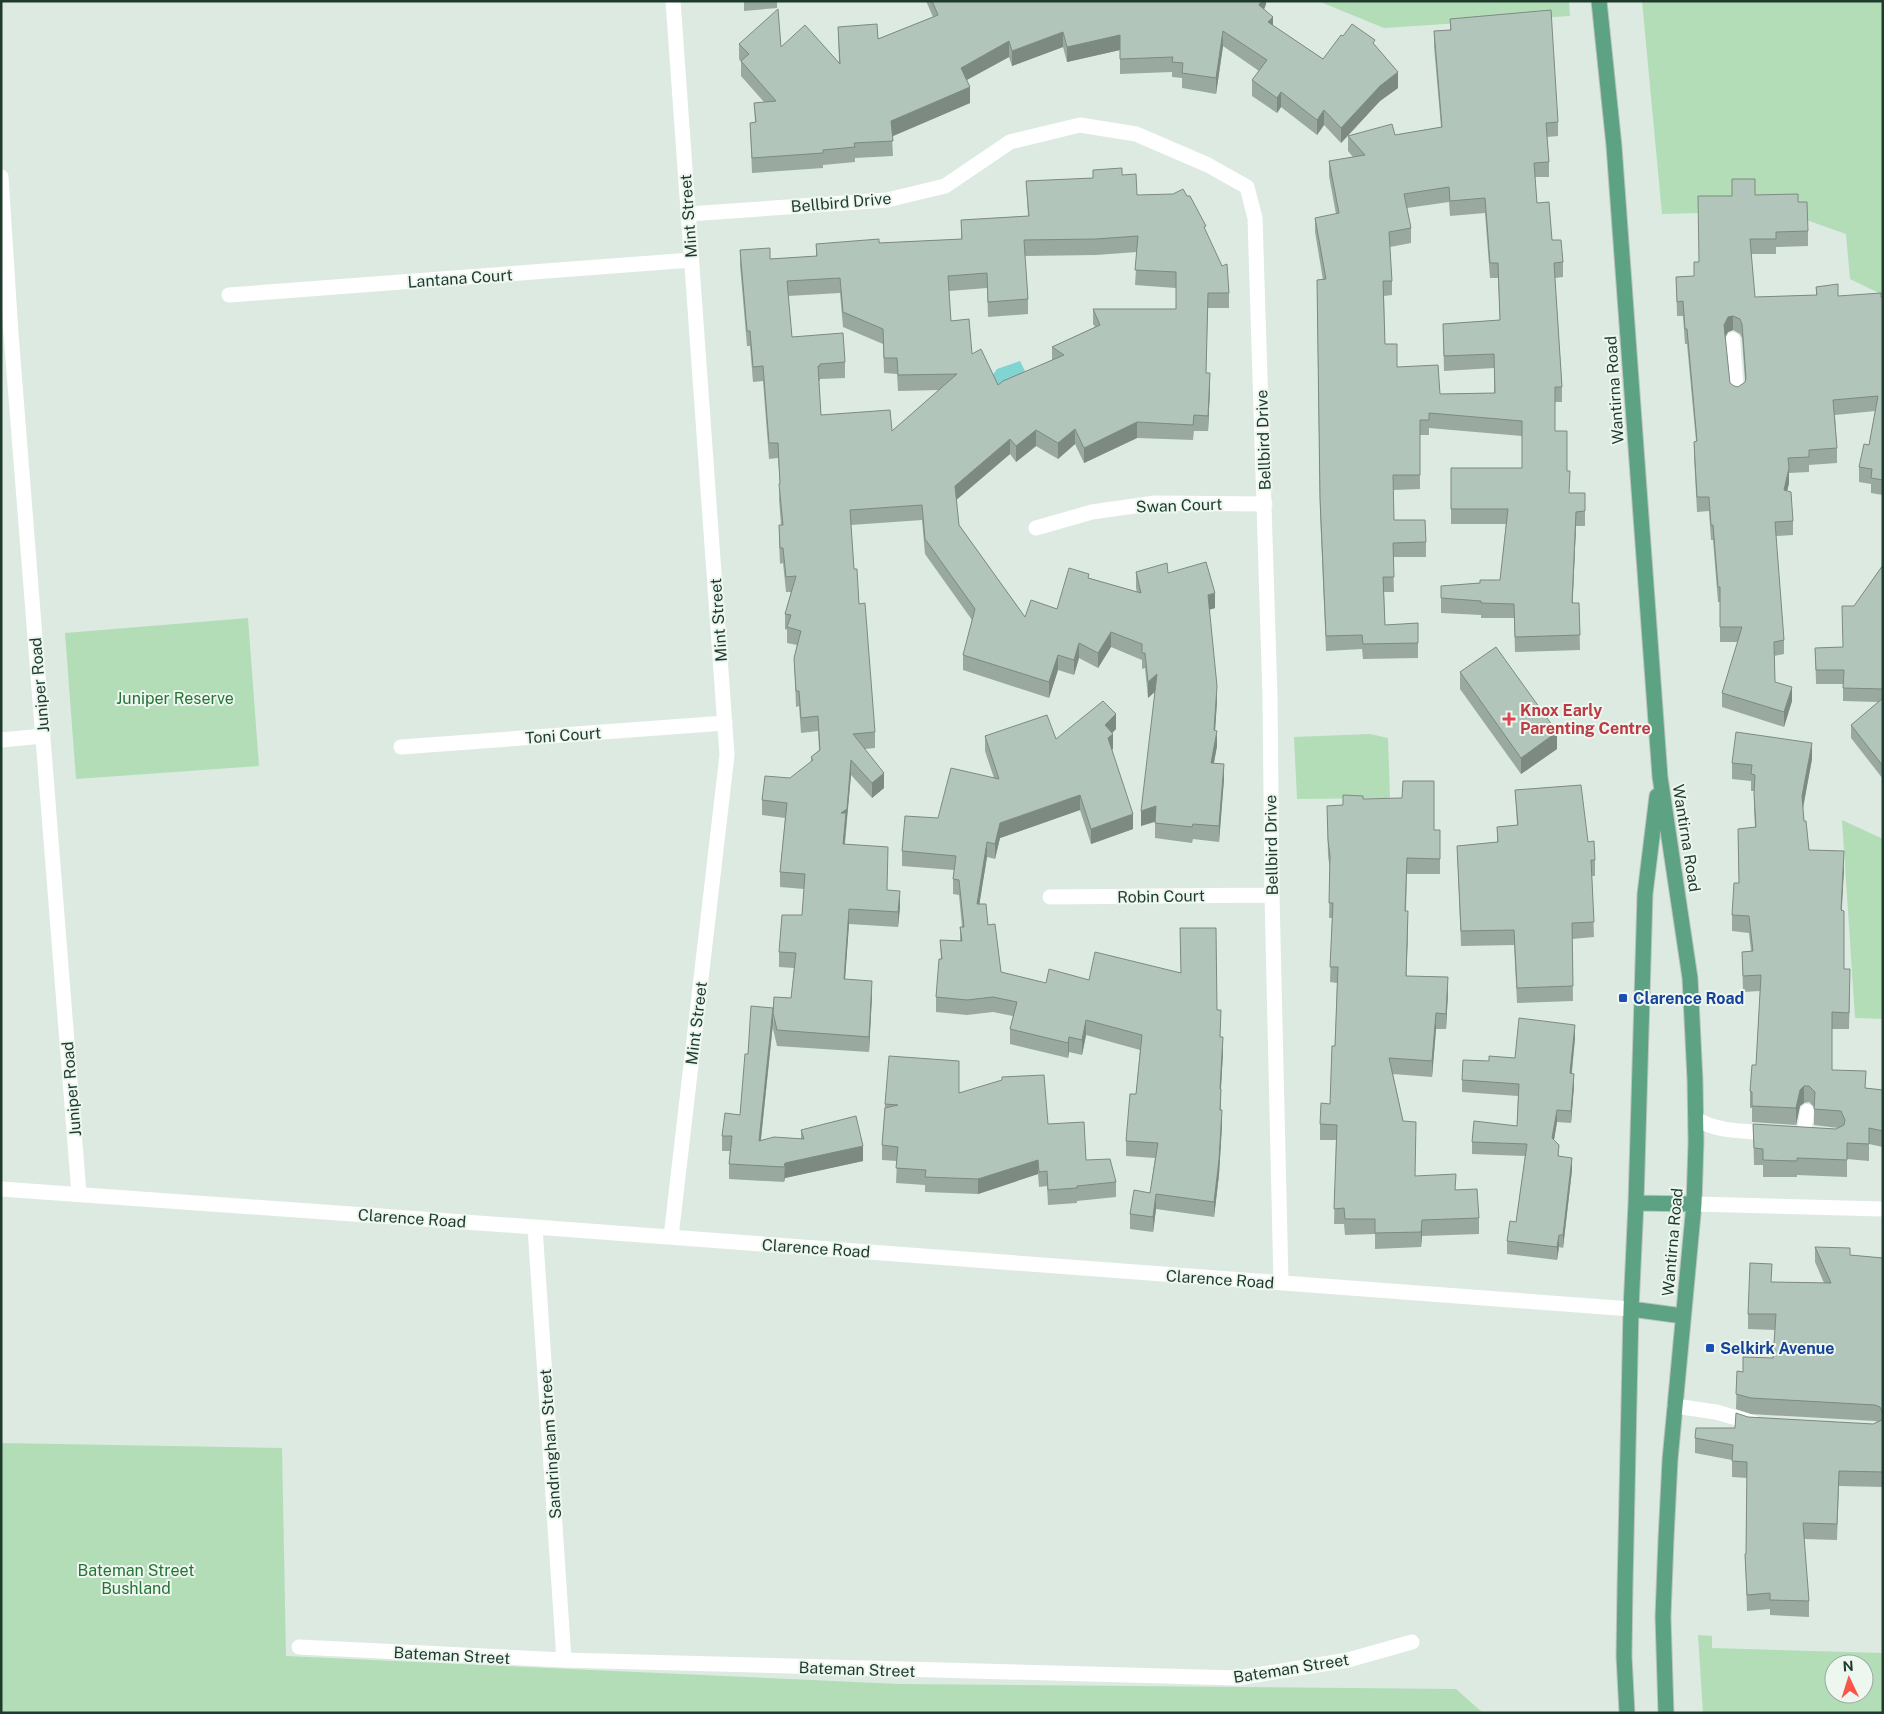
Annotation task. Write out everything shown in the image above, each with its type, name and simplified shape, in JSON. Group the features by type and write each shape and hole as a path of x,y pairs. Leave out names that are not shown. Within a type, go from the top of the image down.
{"main road":[{"name":"Wantirna Road","path":"1599,1 1615,155 1660,777 1690,978 1696,1119 1694,1204 1675,1406 1666,1539 1663,1617 1666,1713"},
{"name":"Wantirna Road","path":"1627,1713 1624,1656 1631,1309 1645,894 1660,777"},
{"path":"1636,1203 1694,1204"},
{"path":"1631,1309 1683,1316"}],"street":[{"name":"Mint Street","path":"671,1237 727,755 673,1"},
{"name":"Bellbird Drive","path":"688,214 887,200 945,186 1010,142 1080,125 1136,134 1208,164 1247,187 1255,218 1265,504 1281,1284"},
{"name":"Juniper Road","path":"1,177 6,311 43,736 79,1194"},
{"name":"Lantana Court","path":"229,295 691,260"},
{"name":"Swan Court","path":"1036,528 1092,512 1154,503 1265,504"},
{"name":"Toni Court","path":"401,747 725,723"},
{"path":"1,740 43,736"},
{"name":"Robin Court","path":"1050,897 1272,895"},
{"path":"1696,1119 1709,1127 1723,1130 1820,1135"},
{"name":"Clarence Road","path":"1,1188 1631,1309"},
{"path":"1694,1204 1883,1209"},
{"name":"Sandringham Street","path":"535,1227 564,1660"},
{"path":"1675,1406 1716,1412 1749,1423 1768,1424"},
{"name":"Bateman Street","path":"299,1647 564,1660 1238,1678 1348,1660 1412,1642"}],"lane":[{"path":"1733,340 1737,393"},
{"path":"1804,1134 1807,1111"}],"green space":[{"path":"1318,1 1569,1 1570,16 1384,28"},
{"path":"1642,1 1883,1 1883,295 1850,279 1846,234 1781,211 1662,214"},
{"name":"Juniper Reserve","path":"248,618 259,766 76,779 65,633"},
{"path":"1370,734 1388,738 1390,798 1297,799 1294,737"},
{"path":"1842,820 1883,839 1883,1019 1855,1018"},
{"name":"Bateman Street Bushland","path":"1,1443 282,1448 286,1656 899,1684 1456,1689 1483,1713 1,1713"},
{"path":"1698,1635 1712,1636 1712,1648 1883,1653 1883,1713 1703,1713"}],"water":[{"path":"1020,361 1025,371 998,389 992,376 997,369"}],"building":[{"path":"932,1 1261,1 1259,5 1273,17 1268,22 1323,59 1352,24 1375,40 1373,43 1398,72 1380,86 1341,128 1324,110 1317,120 1281,92 1277,98 1252,80 1267,60 1223,31 1216,78 1182,73 1183,63 1172,62 1173,57 1120,59 1120,35 1067,47 1063,32 1012,51 1009,41 961,68 970,87 891,121 893,141 854,143 855,147 823,150 823,153 752,158 750,123 756,122 754,103 776,101 741,61 749,54 739,44 778,9 781,47 805,25 840,64 838,27 877,24 878,39 938,15"},
{"path":"1551,10 1558,122 1546,123 1549,162 1534,163 1537,203 1549,202 1552,240 1561,240 1563,262 1554,263 1562,387 1555,387 1555,431 1567,431 1567,471 1570,471 1569,493 1585,493 1585,511 1576,512 1572,603 1579,603 1580,635 1515,637 1514,604 1481,603 1481,601 1441,598 1441,586 1480,583 1480,580 1500,580 1508,509 1451,509 1451,468 1522,468 1522,421 1429,413 1429,420 1420,420 1420,475 1393,475 1394,520 1425,520 1426,542 1393,543 1394,577 1383,577 1385,625 1418,623 1418,643 1363,644 1362,635 1326,636 1320,498 1317,280 1326,279 1315,218 1339,213 1329,161 1365,155 1348,136 1392,124 1395,135 1442,127 1434,31 1451,30 1450,19","holes":["1449,187 1450,201 1485,198 1490,263 1498,263 1500,320 1443,324 1444,356 1494,354 1495,393 1440,394 1438,365 1397,367 1397,344 1385,344 1383,281 1392,281 1389,232 1411,228 1404,194"]},
{"path":"1122,168 1122,175 1136,174 1137,195 1173,194 1183,189 1187,196 1190,196 1206,226 1204,227 1222,266 1227,264 1229,293 1208,293 1206,373 1210,373 1208,416 1194,415 1193,425 1137,422 1084,448 1075,429 1058,443 1036,430 1016,446 1010,439 955,486 959,525 1025,617 1031,600 1057,609 1069,568 1089,574 1088,578 1141,593 1136,572 1167,563 1168,573 1206,562 1215,593 1208,595 1217,686 1214,730 1217,731 1211,763 1224,764 1219,826 1193,824 1192,827 1155,823 1156,806 1141,811 1157,674 1148,682 1145,653 1142,653 1142,644 1111,632 1098,653 1079,643 1074,660 1058,655 1049,682 963,655 975,609 925,539 922,505 850,510 854,569 857,569 859,604 865,603 875,732 853,734 884,773 872,783 851,760 847,809 841,813 846,813 843,844 888,847 887,890 900,891 898,912 849,909 844,979 872,981 869,1037 777,1030 773,1013 774,997 791,998 796,953 779,952 782,915 802,915 805,874 780,872 787,803 762,800 765,776 790,778 813,760 811,757 820,750 818,716 801,718 799,691 796,691 794,658 801,631 787,627 791,615 785,614 796,576 786,577 783,548 780,548 779,525 783,525 778,443 769,443 763,366 753,367 750,331 747,331 740,250 770,248 770,259 817,256 816,244 879,239 879,243 962,239 961,220 1029,216 1026,181 1093,178 1093,170","holes":["1138,236 1135,270 1176,272 1176,309 1093,309 1100,325 1052,347 1064,355 1003,381 998,385 981,349 972,354 969,319 951,321 948,276 987,273 988,302 1028,299 1024,240 1096,239","840,278 843,312 883,329 884,358 897,358 898,375 957,374 892,431 890,410 821,415 818,366 820,364 845,362 843,333 792,337 787,281"]},
{"path":"1732,179 1755,179 1755,195 1798,194 1798,202 1807,202 1808,231 1776,232 1776,239 1750,239 1755,297 1817,295 1816,287 1838,284 1838,296 1881,293 1881,297 1883,297 1883,480 1871,478 1872,469 1859,467 1864,444 1869,445 1878,396 1833,400 1837,448 1809,450 1809,457 1788,458 1789,468 1784,490 1791,492 1793,521 1775,522 1784,640 1774,642 1775,682 1792,687 1784,712 1722,693 1742,627 1720,627 1720,587 1718,587 1713,525 1711,525 1709,497 1697,497 1694,442 1697,441 1687,329 1685,329 1683,301 1677,302 1676,277 1694,276 1694,262 1699,262 1698,196 1732,196","holes":["1733,316 1740,319 1746,378 1745,382 1738,387 1730,383 1724,325 1728,317"]},
{"path":"1883,565 1883,689 1843,688 1844,670 1816,670 1815,648 1843,647 1842,606 1854,606"},
{"name":"Knox Early Parenting Centre","path":"1496,647 1557,732 1521,758 1460,672"},
{"path":"1883,698 1883,766 1851,725"},
{"path":"1103,701 1116,714 1105,725 1113,734 1108,738 1133,814 1091,829 1080,795 1000,823 995,844 987,842 977,904 986,904 988,925 995,924 1001,972 1046,983 1049,969 1089,980 1095,952 1181,973 1180,928 1216,928 1217,1010 1221,1010 1220,1037 1223,1037 1220,1089 1220,1110 1222,1110 1214,1202 1156,1194 1153,1217 1130,1214 1134,1190 1150,1193 1158,1143 1126,1141 1130,1094 1136,1094 1142,1035 1086,1020 1082,1040 1069,1037 1068,1043 1010,1029 1017,1002 993,997 967,1000 936,997 939,959 942,959 940,940 962,941 960,927 964,927 959,880 953,879 956,856 902,851 905,816 938,818 951,768 999,779 985,736 1047,715 1056,739"},
{"path":"1736,732 1812,743 1802,796 1809,850 1844,851 1841,910 1844,911 1844,969 1850,969 1849,1013 1832,1012 1832,1070 1866,1071 1865,1088 1883,1090 1883,1131 1869,1128 1869,1144 1847,1143 1847,1160 1797,1158 1797,1161 1763,1160 1763,1149 1754,1148 1753,1124 1836,1129 1844,1125 1845,1120 1841,1111 1814,1109 1815,1092 1809,1086 1804,1086 1800,1090 1796,1108 1752,1106 1752,1092 1750,1091 1752,1065 1756,1065 1761,975 1743,976 1742,952 1753,951 1749,916 1732,915 1734,883 1739,883 1738,829 1756,827 1755,775 1751,774 1752,765 1732,763"},
{"path":"1403,781 1434,781 1434,830 1440,830 1440,859 1407,858 1405,911 1408,911 1406,976 1448,977 1446,1014 1436,1013 1432,1061 1389,1058 1403,1121 1416,1122 1415,1176 1456,1174 1455,1190 1477,1189 1479,1218 1422,1220 1421,1232 1375,1233 1375,1219 1345,1219 1344,1208 1334,1209 1337,1125 1320,1124 1321,1103 1330,1104 1332,1046 1335,1046 1338,967 1330,967 1333,903 1329,903 1330,856 1327,806 1343,805 1343,795 1363,796 1363,799 1402,798"},
{"path":"1581,785 1588,842 1594,841 1595,860 1591,860 1594,922 1572,923 1573,986 1517,988 1514,930 1461,931 1457,846 1498,842 1497,827 1518,825 1515,790"},
{"path":"751,1006 773,1008 759,1141 774,1137 804,1139 801,1130 856,1116 863,1146 785,1163 784,1167 729,1164 732,1136 722,1136 725,1113 740,1115 745,1054 748,1054"},
{"path":"1519,1018 1575,1025 1570,1073 1574,1074 1571,1111 1557,1110 1552,1138 1559,1145 1558,1156 1572,1158 1563,1235 1559,1235 1557,1247 1507,1241 1510,1221 1516,1222 1527,1144 1472,1142 1474,1121 1517,1126 1519,1084 1462,1080 1463,1060 1489,1061 1489,1056 1515,1058"},
{"path":"889,1056 959,1061 959,1093 1002,1080 1002,1077 1044,1075 1048,1124 1084,1122 1086,1160 1110,1159 1116,1182 1048,1190 1047,1171 1039,1172 1038,1160 978,1179 925,1177 926,1170 896,1168 898,1147 882,1145 885,1108 898,1105 885,1104"},
{"path":"1815,1247 1850,1248 1850,1255 1883,1258 1883,1414 1880,1407 1875,1405 1751,1398 1736,1394 1737,1371 1743,1372 1743,1357 1773,1358 1776,1314 1748,1314 1750,1263 1772,1264 1771,1282 1831,1283"},
{"path":"1736,1413 1748,1417 1873,1424 1882,1420 1883,1417 1883,1472 1839,1471 1837,1524 1803,1523 1809,1601 1770,1600 1770,1593 1747,1595 1745,1554 1747,1462 1732,1461 1733,1445 1695,1438 1696,1428 1735,1428"}],"place":[{"name":"Knox Early Parenting Centre","path":"1509,719"},
{"name":"Clarence Road","path":"1623,998"},
{"name":"Selkirk Avenue","path":"1710,1348"}]}
